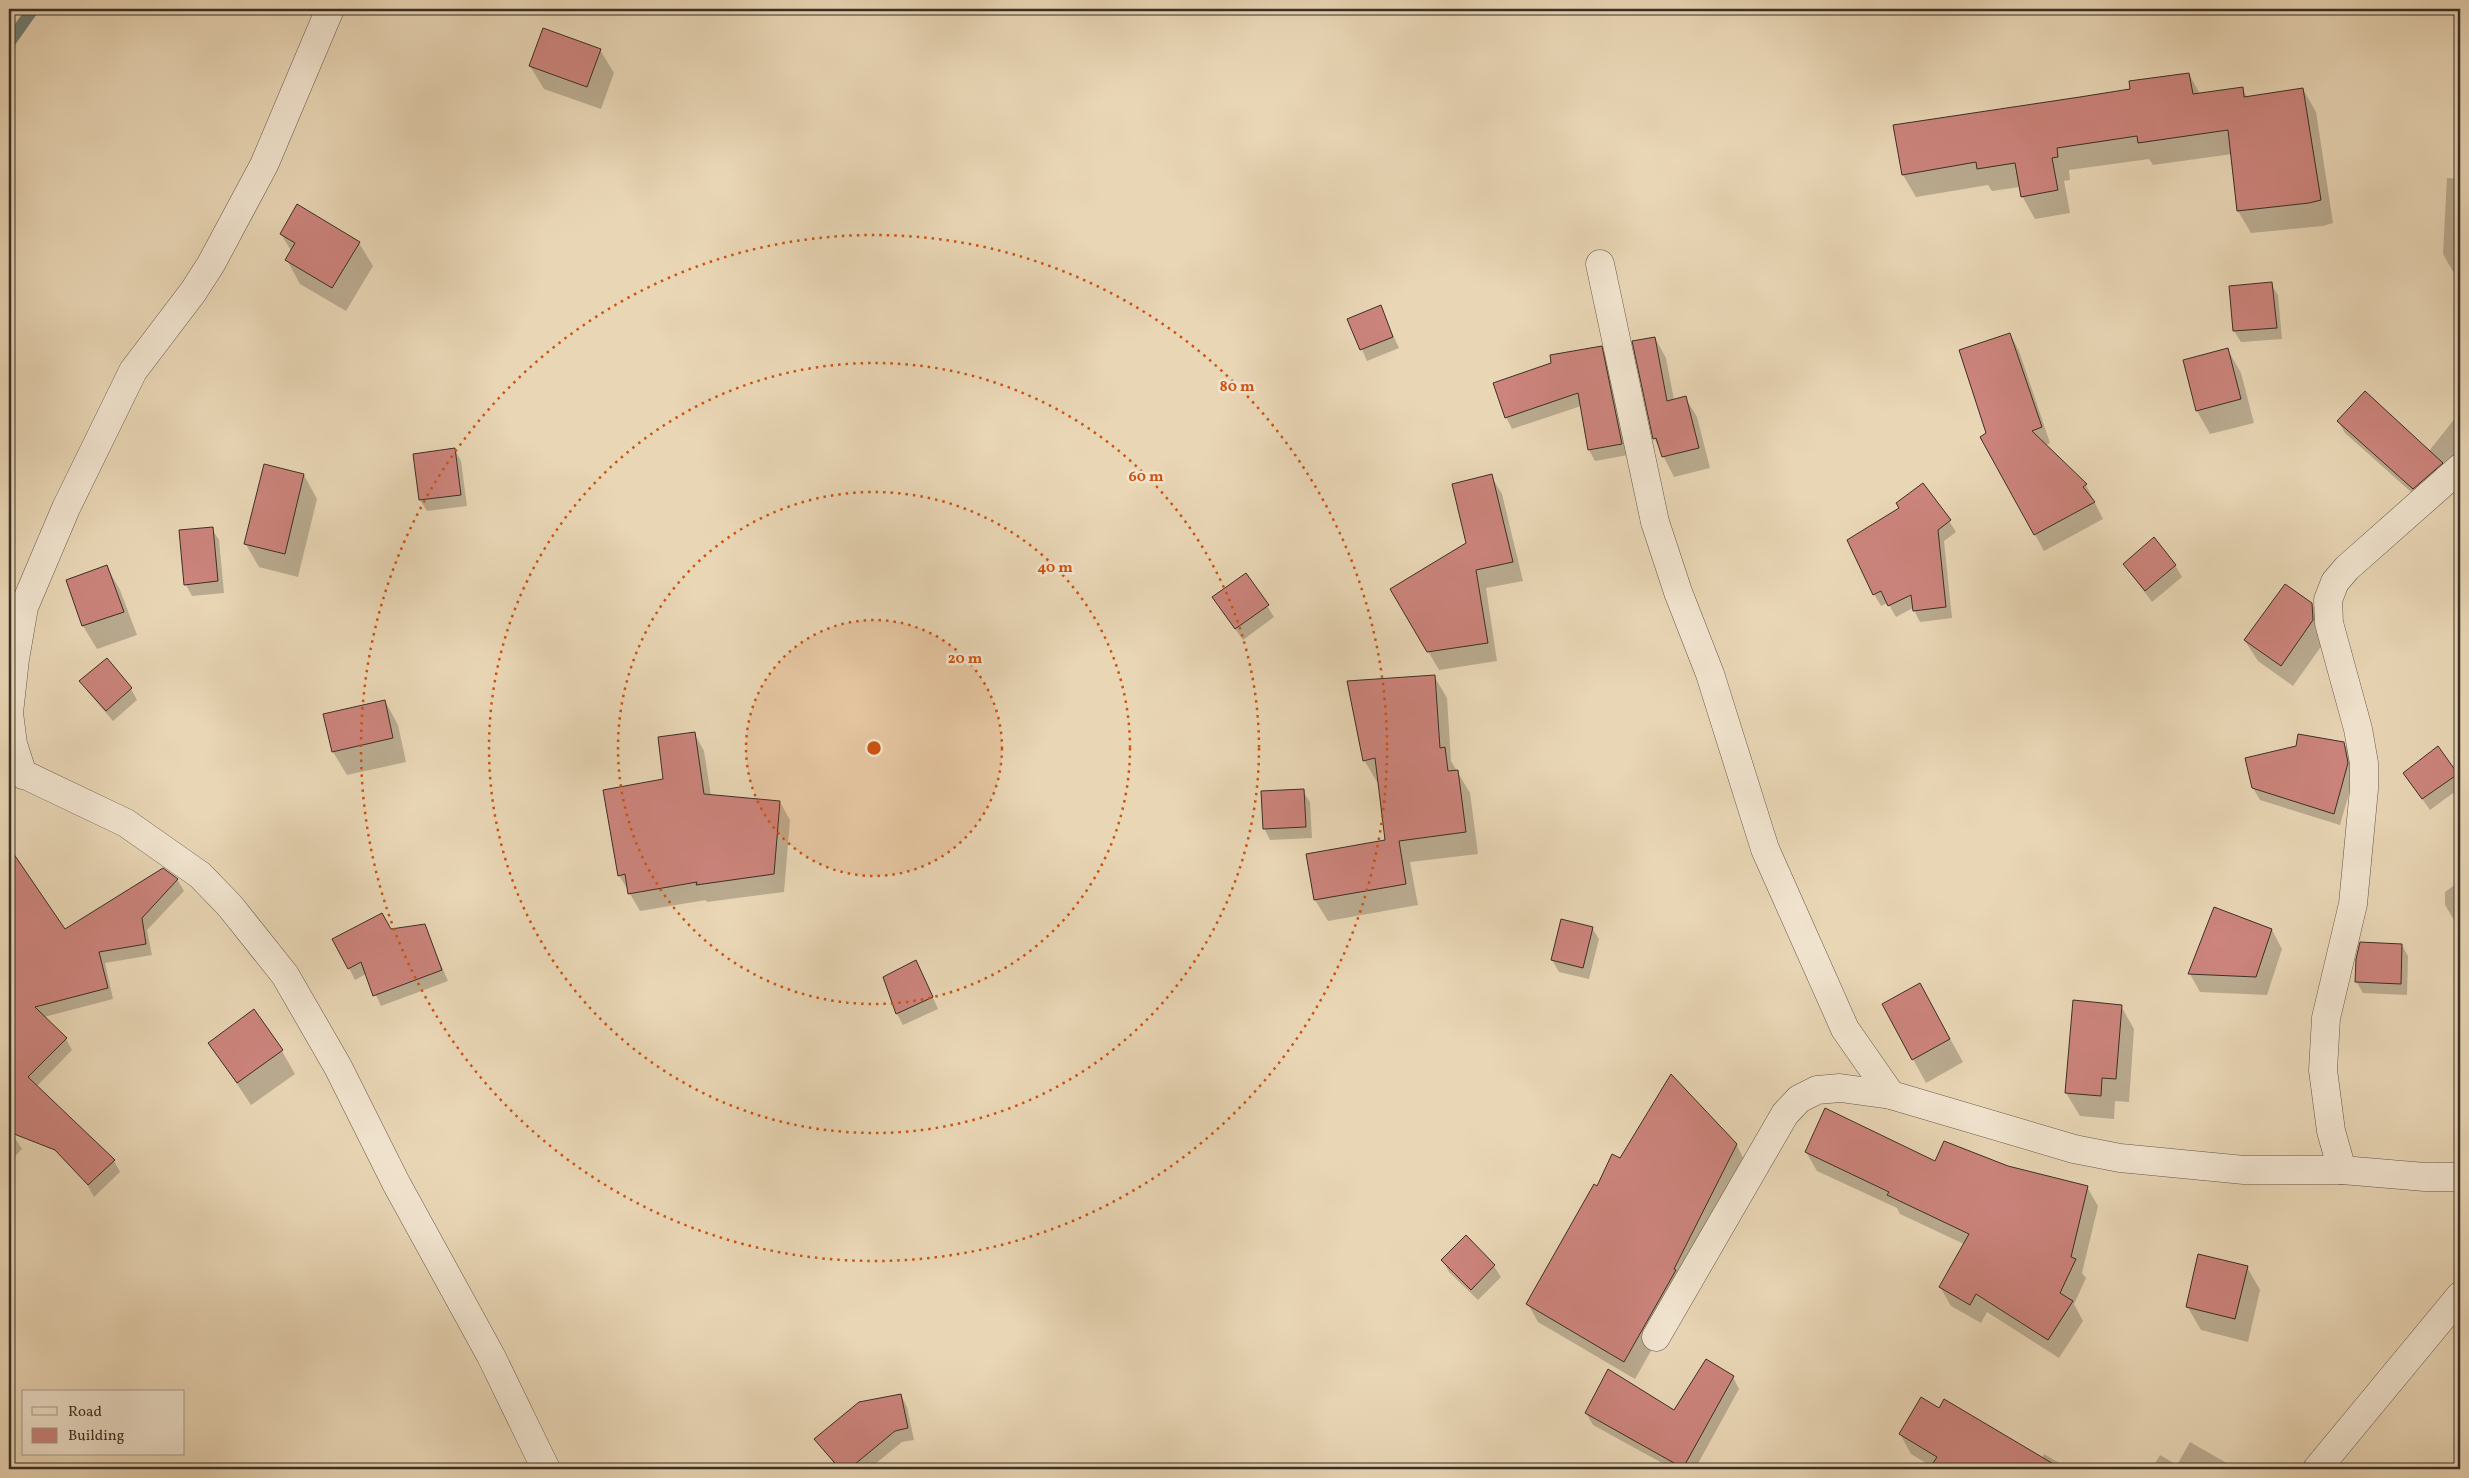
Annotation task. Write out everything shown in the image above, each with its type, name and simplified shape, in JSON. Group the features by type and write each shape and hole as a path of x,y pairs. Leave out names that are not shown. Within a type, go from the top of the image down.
{"street":[{"path":"330,9 264,165 211,264 193,292 133,371 66,508 24,607 14,659 9,713 13,744 19,772 126,823 200,875 230,906 285,975 338,1067 396,1183 491,1356 546,1469"},
{"path":"1600,264 1655,522 1678,592 1710,674 1765,849 1845,1029 1891,1095"},
{"path":"2342,1170 2331,1131 2322,1070 2326,1018 2353,904 2364,763 2358,729 2329,623 2328,600 2335,582 2347,568 2460,468"},
{"path":"1656,1337 1785,1114 1799,1099 1817,1090 1840,1088 1891,1095 2074,1149 2120,1158 2244,1170 2342,1170 2425,1177 2460,1176"},
{"path":"2317,1469 2460,1296"}],"building":[{"path":"543,28 601,49 587,87 529,66"},
{"path":"2189,73 2193,94 2243,87 2244,97 2303,88 2321,200 2237,211 2228,130 2138,143 2137,136 2057,148 2058,157 2052,158 2058,190 2021,197 2015,163 1977,169 1976,162 1902,175 1893,125 2130,89 2129,81"},
{"path":"297,204 360,242 332,288 285,260 295,243 280,234"},
{"path":"2272,282 2277,328 2233,331 2229,286"},
{"path":"1381,305 1393,337 1360,350 1347,319"},
{"path":"2010,333 2042,427 2032,431 2087,484 2083,487 2095,502 2034,535 1980,437 1986,433 1959,350"},
{"path":"1655,337 1667,401 1686,396 1699,448 1662,457 1656,438 1653,439 1632,341"},
{"path":"1602,346 1622,444 1588,450 1578,393 1505,418 1493,383 1551,363 1550,355"},
{"path":"2228,348 2241,399 2196,411 2183,360"},
{"path":"2365,391 2443,463 2413,489 2337,421"},
{"path":"455,448 461,495 419,500 413,454"},
{"path":"264,464 304,474 285,554 244,544"},
{"path":"1492,474 1513,562 1476,570 1488,643 1427,652 1390,589 1466,543 1452,484"},
{"path":"1923,483 1951,520 1938,530 1946,607 1913,611 1911,595 1888,606 1881,591 1873,595 1847,540 1899,508 1896,503"},
{"path":"213,527 218,581 184,585 179,530"},
{"path":"2154,537 2176,565 2145,591 2123,564"},
{"path":"107,565 124,612 82,626 66,580"},
{"path":"1246,573 1269,605 1235,629 1212,597"},
{"path":"2285,584 2312,603 2313,620 2281,666 2244,640"},
{"path":"107,658 132,688 106,711 79,681"},
{"path":"1435,675 1440,748 1445,747 1448,771 1458,770 1466,832 1399,841 1406,884 1314,900 1306,854 1385,840 1375,758 1363,761 1347,681"},
{"path":"385,700 393,738 332,752 323,714"},
{"path":"695,732 704,794 780,801 774,874 696,885 697,882 628,894 625,874 618,876 603,790 663,779 658,737"},
{"path":"2298,734 2344,742 2348,763 2334,814 2252,788 2245,758 2296,746"},
{"path":"2438,746 2458,774 2422,799 2403,773"},
{"path":"1304,789 1306,827 1263,829 1261,791"},
{"path":"9,847 65,929 163,868 178,879 142,918 146,944 99,952 108,988 35,1007 67,1038 28,1077 115,1160 88,1185 55,1150 9,1132"},
{"path":"2214,907 2272,929 2256,977 2188,974"},
{"path":"382,913 391,929 425,924 442,970 373,996 361,962 348,969 332,939"},
{"path":"1561,919 1593,927 1583,968 1551,960"},
{"path":"2360,942 2402,944 2401,984 2355,982 2356,959"},
{"path":"916,960 933,997 896,1014 883,977"},
{"path":"1920,983 1950,1039 1912,1060 1882,1004"},
{"path":"2073,1000 2122,1005 2116,1079 2102,1078 2101,1096 2065,1093"},
{"path":"254,1009 283,1050 237,1083 208,1043"},
{"path":"1671,1074 1737,1144 1674,1269 1676,1270 1624,1362 1526,1304 1594,1184 1597,1186 1612,1154 1620,1158"},
{"path":"1825,1108 1935,1161 1944,1141 2008,1166 2088,1186 2071,1257 2076,1259 2060,1293 2073,1301 2048,1340 1976,1294 1970,1305 1939,1287 1969,1234 1887,1195 1889,1192 1805,1152"},
{"path":"1466,1235 1495,1265 1471,1290 1441,1260"},
{"path":"2198,1254 2248,1266 2235,1319 2186,1307"},
{"path":"1706,1359 1734,1376 1683,1468 1585,1413 1608,1369 1674,1410"},
{"path":"901,1394 908,1428 895,1431 849,1469 840,1469 814,1439 859,1402"},
{"path":"1921,1397 1939,1408 1944,1399 2062,1469 1929,1469 1937,1457 1899,1434"}],"waterway":[{"path":"9,43 33,9"}]}
